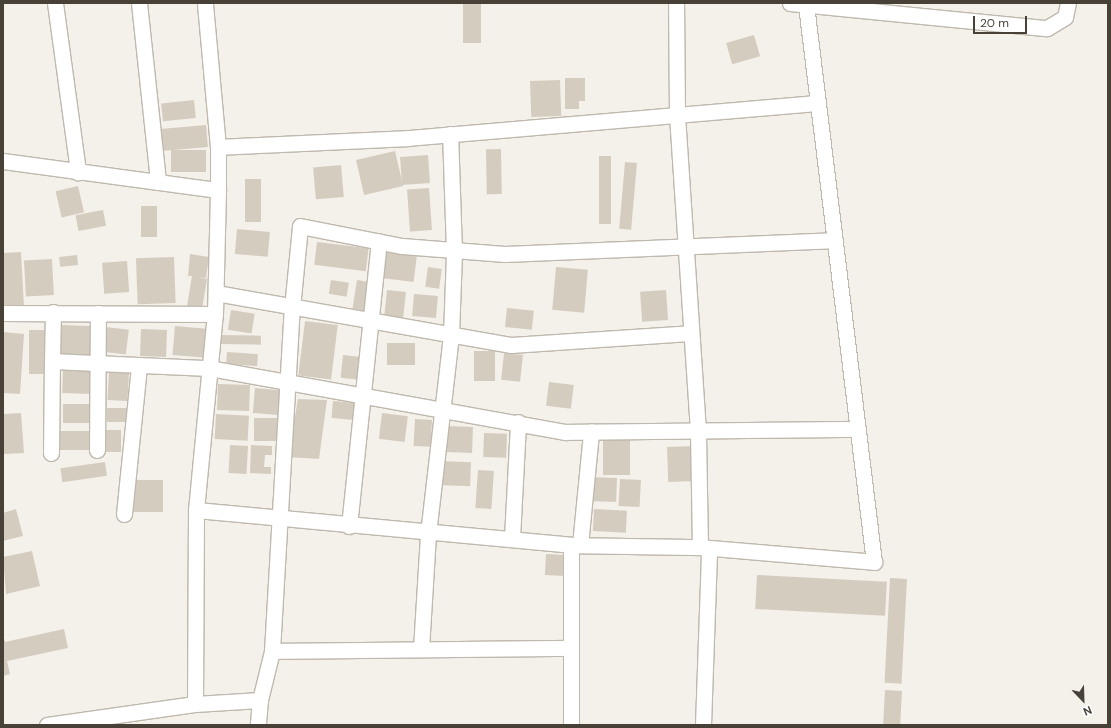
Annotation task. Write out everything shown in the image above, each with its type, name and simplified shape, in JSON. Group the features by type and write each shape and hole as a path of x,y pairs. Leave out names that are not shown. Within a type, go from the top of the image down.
{"street":[{"path":"55,3 78,172"},
{"path":"139,3 158,182"},
{"path":"195,704 196,510 215,314 218,190 218,147 205,3"},
{"path":"676,3 677,113 683,245 698,431 704,549 703,725"},
{"path":"790,3 1047,28 1065,17 1068,3"},
{"path":"196,510 280,520 428,534 512,538 576,545 704,549 874,562 806,5"},
{"path":"218,147 450,134 677,113 818,103"},
{"path":"421,649 428,534 451,335 454,252 450,134"},
{"path":"3,161 218,190"},
{"path":"258,725 260,700 272,651 287,382 300,226 379,242 454,252 505,254 683,245 835,240"},
{"path":"350,526 364,395 370,318 379,242"},
{"path":"216,293 292,308 370,318 451,335 511,345 690,333"},
{"path":"3,314 53,312 215,314"},
{"path":"51,453 53,312"},
{"path":"97,450 98,313"},
{"path":"52,361 209,368 518,422 565,432 858,429"},
{"path":"124,514 139,366"},
{"path":"512,538 518,422"},
{"path":"572,725 571,648 576,545 591,432"},
{"path":"272,651 571,648"},
{"path":"47,725 98,721 195,704 260,700"}],"building":[{"path":"463,3 481,3 481,43 463,43"},
{"path":"754,35 760,56 732,64 726,43"},
{"path":"565,78 585,78 585,101 579,101 579,109 565,109"},
{"path":"560,80 561,116 531,117 530,81"},
{"path":"194,100 196,118 163,121 161,103"},
{"path":"206,125 208,147 162,151 160,129"},
{"path":"486,149 501,149 502,194 487,194"},
{"path":"171,150 206,150 206,172 171,172"},
{"path":"395,151 403,186 364,195 356,160"},
{"path":"428,155 430,183 402,185 400,157"},
{"path":"599,156 611,156 611,224 599,224"},
{"path":"625,162 637,163 631,230 619,229"},
{"path":"341,165 344,197 316,199 313,167"},
{"path":"245,179 261,179 261,222 245,222"},
{"path":"78,186 84,212 62,217 56,191"},
{"path":"429,188 432,230 410,231 407,190"},
{"path":"141,206 157,206 157,237 141,237"},
{"path":"103,210 106,226 79,231 76,215"},
{"path":"237,229 270,232 268,257 235,254"},
{"path":"317,242 369,248 366,271 314,265"},
{"path":"21,252 24,307 3,309 3,253"},
{"path":"383,252 417,256 414,282 380,278"},
{"path":"190,254 209,257 206,278 199,277 207,279 202,309 187,306 192,276 188,276"},
{"path":"77,255 78,265 60,267 59,257"},
{"path":"174,257 176,303 138,304 136,258"},
{"path":"52,259 54,295 26,296 24,260"},
{"path":"127,261 129,292 104,294 102,263"},
{"path":"428,267 442,269 439,289 425,287"},
{"path":"556,267 588,270 584,313 552,310"},
{"path":"331,280 349,283 347,297 329,294"},
{"path":"357,280 369,282 364,311 352,309"},
{"path":"387,290 406,292 403,318 384,316"},
{"path":"666,290 668,320 642,322 640,292"},
{"path":"414,294 438,296 436,318 412,316"},
{"path":"507,308 534,311 532,330 505,327"},
{"path":"231,310 255,314 252,334 228,330"},
{"path":"305,321 338,325 331,380 298,376"},
{"path":"62,325 95,326 94,356 61,355"},
{"path":"175,326 209,329 206,358 172,355"},
{"path":"106,327 129,330 126,355 103,352"},
{"path":"141,329 167,330 166,357 140,356"},
{"path":"29,330 45,330 45,374 29,374"},
{"path":"3,332 24,334 20,394 3,393"},
{"path":"221,335 261,336 261,345 221,344"},
{"path":"387,343 415,343 415,365 387,365"},
{"path":"474,351 495,351 495,381 474,381"},
{"path":"227,352 258,354 257,366 226,364"},
{"path":"504,353 523,355 520,382 501,380"},
{"path":"343,355 361,357 358,380 341,378"},
{"path":"63,370 94,371 93,394 62,393"},
{"path":"109,372 129,373 128,401 108,400"},
{"path":"549,382 574,385 571,409 546,406"},
{"path":"218,384 250,385 249,411 217,410"},
{"path":"255,388 280,390 278,415 253,413"},
{"path":"298,399 327,400 319,459 288,457"},
{"path":"333,401 356,403 354,420 332,418"},
{"path":"63,404 94,404 94,423 63,423"},
{"path":"107,408 128,408 128,422 107,422"},
{"path":"21,413 24,453 3,454 3,414"},
{"path":"382,413 408,416 405,442 379,439"},
{"path":"216,414 249,416 248,441 215,439"},
{"path":"254,418 277,418 277,441 254,441"},
{"path":"415,419 432,420 431,447 414,446"},
{"path":"447,426 473,427 472,453 446,452"},
{"path":"102,430 121,430 121,452 102,452"},
{"path":"57,431 93,431 93,450 57,450"},
{"path":"484,433 507,434 506,458 483,457"},
{"path":"603,440 630,440 630,475 603,475"},
{"path":"230,445 248,446 247,474 229,473"},
{"path":"251,445 272,446 272,455 265,455 264,467 271,467 271,474 250,473"},
{"path":"695,446 696,481 668,482 667,447"},
{"path":"438,461 471,462 470,486 437,485"},
{"path":"105,462 107,476 62,482 60,468"},
{"path":"478,470 494,471 491,509 475,508"},
{"path":"588,477 617,478 616,502 587,501"},
{"path":"620,479 641,480 640,507 619,506"},
{"path":"131,480 163,480 163,512 131,512"},
{"path":"16,509 23,536 3,541 3,513"},
{"path":"594,509 627,511 626,533 593,531"},
{"path":"32,551 40,586 6,594 3,557"},
{"path":"546,554 567,555 566,576 545,575"},
{"path":"757,575 887,582 885,616 755,609"},
{"path":"890,578 907,579 901,684 885,683"},
{"path":"64,629 68,648 7,661 10,674 3,676 3,635 5,642"},
{"path":"885,690 902,691 900,725 883,725"}]}
